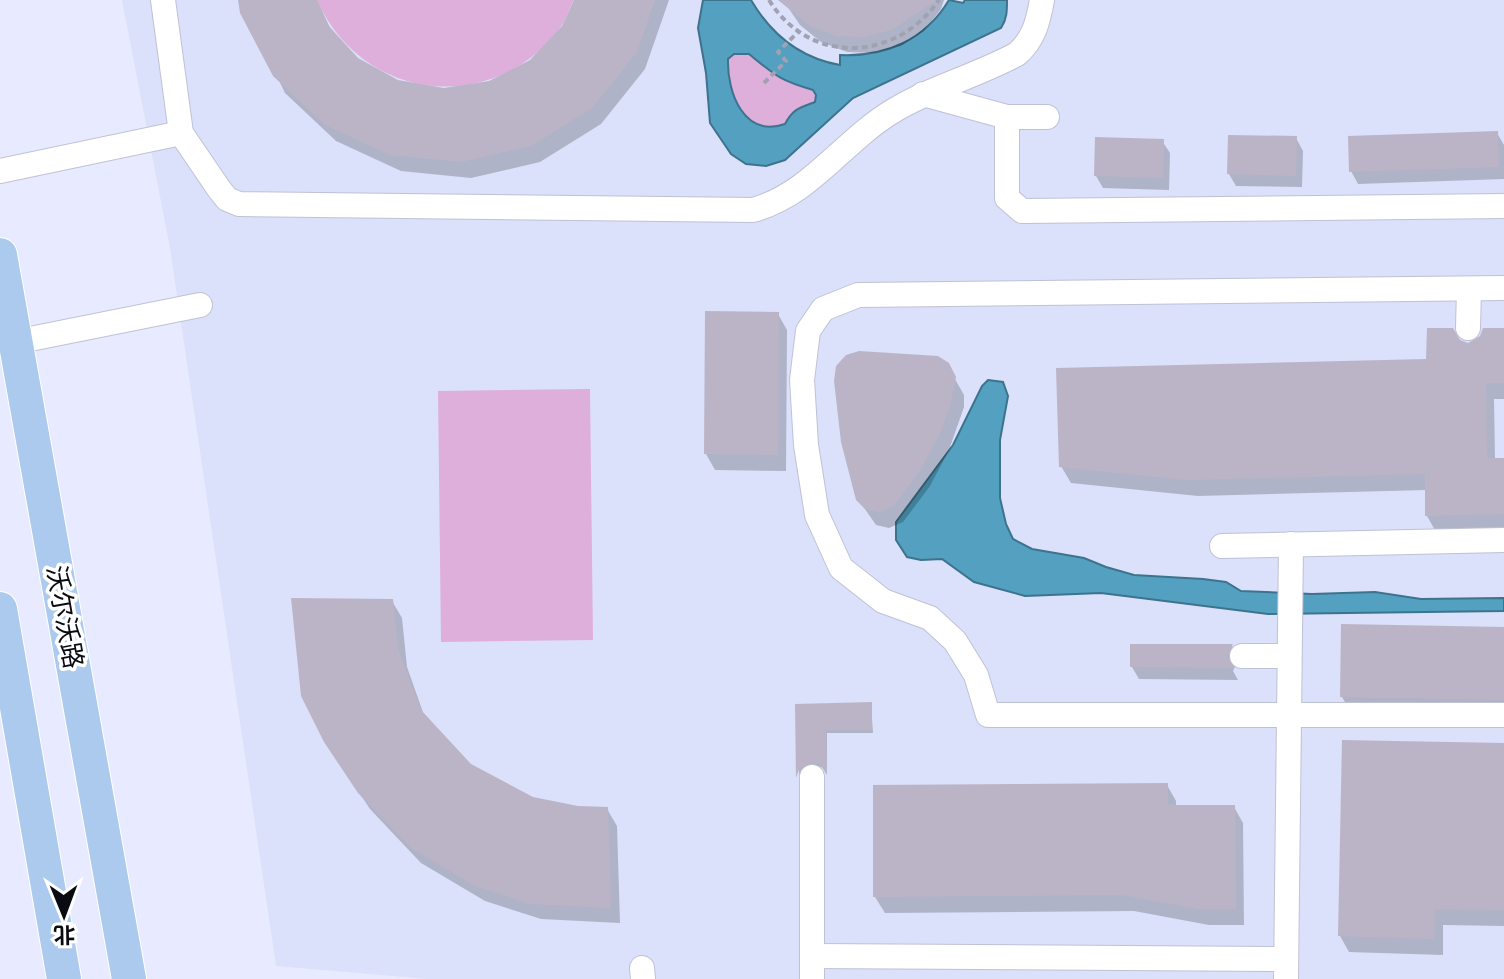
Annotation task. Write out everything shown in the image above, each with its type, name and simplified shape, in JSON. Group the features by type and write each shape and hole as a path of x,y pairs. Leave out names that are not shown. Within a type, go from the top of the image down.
{"highway":[{"name":"沃尔沃路","path":"0,255 129,979"},
{"path":"0,609 64,979"}],"lane":[{"path":"163,0 181,133 227,199 239,204 753,210 788,196 817,175 868,127 923,94 1017,54 1029,44 1042,0"},
{"path":"923,94 1007,117 1047,117"},
{"path":"1007,117 1007,198 1022,211 1504,206"},
{"path":"0,171 181,133"},
{"path":"1504,288 858,295 823,309 808,331 802,380 806,445 817,515 841,568 883,601 930,618 955,641 976,675 988,715 1504,715"},
{"path":"1468,328 1469,289"},
{"path":"15,342 200,305"},
{"path":"1222,546 1504,540"},
{"path":"812,777 812,967 1286,969 1291,544"},
{"path":"1242,656 1289,656"}],"path":[{"path":"769,0 777,13 798,32 824,44 852,49 880,45 906,34 928,16 939,0"},
{"path":"764,83 786,61 778,52 798,32"}],"shaded area":[{"path":"122,0 1504,0 1504,979 428,979 276,966 170,248"},
{"path":"317,0 574,0 560,28 532,57 500,76 466,85 430,86 396,77 365,60 338,34"},
{"path":"733,54 749,54 778,76 813,90 815,102 791,113 785,124 770,127 758,125 740,110 735,98 728,72 728,59"},
{"path":"590,389 593,640 441,642 438,391"}],"water":[{"path":"703,0 751,0 768,24 788,43 812,57 840,65 840,55 873,53 916,36 949,0 963,3 965,0 1007,0 1006,18 1001,28 853,98 785,160 766,166 746,164 731,154 710,123 698,28","holes":["734,54 749,54 778,76 813,90 815,102 797,110 785,124 771,127 749,119 735,98 728,72 728,59"]},
{"path":"988,380 1003,382 1008,396 1000,440 1000,498 1006,524 1013,539 1032,549 1084,558 1134,575 1226,582 1241,591 1312,594 1375,592 1421,599 1504,598 1504,611 1268,614 1101,593 1025,596 974,582 942,559 907,557 896,540 896,522 953,445 982,386"}],"building":[{"path":"238,0 317,0 327,24 358,58 398,80 444,88 489,81 530,60 562,26 574,0 655,0 637,52 592,108 531,146 461,162 390,155 325,125 273,76 240,13"},
{"path":"778,0 937,0 891,30 864,37 836,36 810,26"},
{"path":"1498,131 1499,167 1349,172 1348,136"},
{"path":"1228,135 1297,136 1296,176 1227,174"},
{"path":"1095,137 1164,139 1163,178 1094,176"},
{"path":"705,311 779,312 778,455 704,454"},
{"path":"1427,328 1453,328 1460,340 1468,343 1480,336 1483,328 1504,328 1504,383 1486,383 1487,458 1504,458 1504,514 1425,516 1425,474 1187,480 1059,467 1056,368 1426,359"},
{"path":"859,351 938,356 949,363 956,377 950,407 921,469 894,506 879,512 865,509 856,500 841,442 834,381 836,366 846,355"},
{"path":"291,598 393,599 398,649 421,710 471,764 533,797 578,806 608,807 611,908 530,904 473,885 410,847 358,793 324,742 301,696"},
{"path":"1341,624 1504,627 1504,700 1340,697"},
{"path":"1130,644 1233,644 1227,657 1234,668 1130,667"},
{"path":"872,702 872,730 826,730 827,775 820,764 811,762 799,769 796,778 795,704"},
{"path":"1342,740 1504,743 1504,910 1435,909 1434,939 1338,936"},
{"path":"1168,783 1168,805 1235,805 1236,909 1198,909 1123,895 873,897 873,785"}]}
